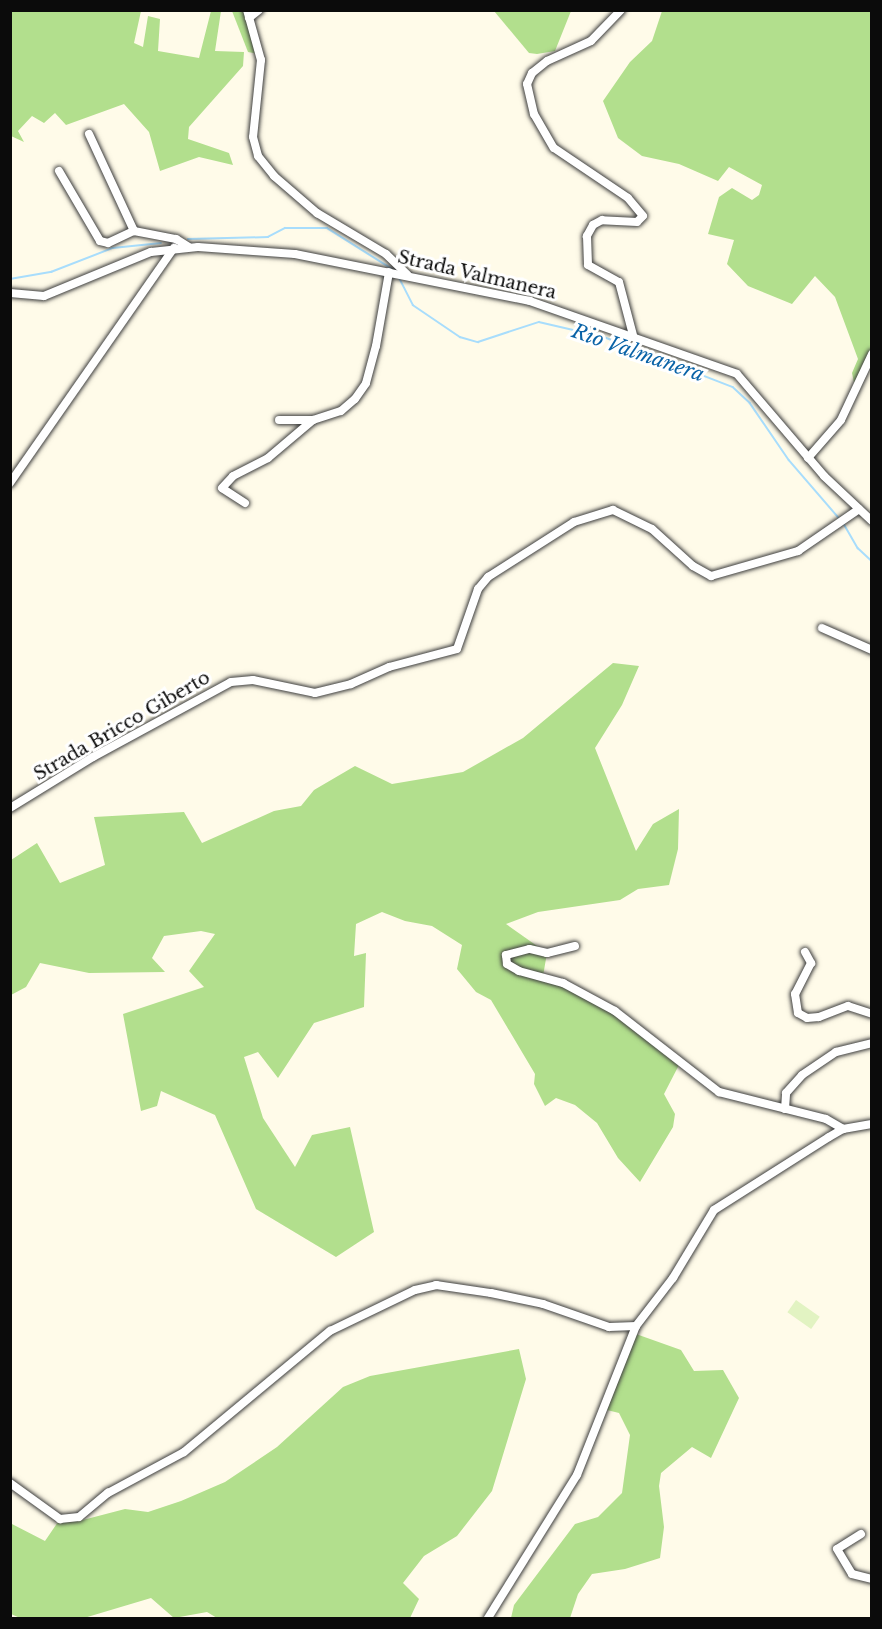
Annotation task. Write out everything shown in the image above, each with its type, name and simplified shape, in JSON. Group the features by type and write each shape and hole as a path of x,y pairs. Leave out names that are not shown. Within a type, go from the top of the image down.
{"street":[{"path":"259,10 248,14 261,60 253,137 258,156 274,176 317,213 386,254 398,274 366,383 341,411 313,420 279,420"},
{"path":"621,10 591,41 547,61 532,73 527,84 534,114 555,148 628,198 643,216 642,221 637,222 602,220 593,225 587,236 588,265 618,282 633,335"},
{"path":"88,134 134,231"},
{"path":"59,171 100,241 108,243 134,231 176,239 189,247"},
{"name":"Strada Valmanera","path":"10,293 38,296 60,292 124,262 174,248 189,247 261,250 398,274 530,301 633,335 737,374 808,458 871,519"},
{"path":"10,483 174,248"},
{"path":"808,458 828,438 844,415 872,354"},
{"path":"245,503 222,488 233,476 268,458 313,420"},
{"name":"Strada Bricco Giberto","path":"10,808 93,757 231,682 253,680 315,693 351,684 389,667 458,649 478,589 488,577 574,522 613,510 652,529 693,566 711,576 798,551 859,509"},
{"path":"822,628 872,650"},
{"path":"575,946 506,955 507,964 519,971 563,983 615,1011 719,1092 826,1119 843,1129"},
{"path":"805,952 811,963 795,994 798,1013 807,1018 819,1017 848,1006 872,1014"},
{"path":"785,1109 786,1093 802,1075 837,1052 872,1043"},
{"path":"488,1618 577,1475 636,1326 673,1278 722,1203 843,1129 872,1124"},
{"path":"10,1483 60,1520 79,1516 108,1493 184,1452 330,1331 415,1290 436,1285 491,1293 543,1304 609,1327 636,1326"},
{"path":"861,1534 837,1549 852,1574 872,1579"}],"green space":[{"path":"10,11 141,11 134,43 143,47 148,16 160,19 158,51 199,58 211,11 221,11 215,51 244,52 243,66 189,127 188,139 229,153 233,165 199,157 160,171 149,132 124,104 66,125 55,113 44,123 32,116 18,131 24,142 11,136"},
{"path":"232,11 244,11 258,54 248,52"},
{"path":"494,11 571,11 555,51 537,54 529,53"},
{"path":"662,11 871,11 872,351 856,392 852,373 858,359 835,297 815,276 792,304 748,286 727,264 734,240 708,234 719,197 732,188 752,200 759,195 762,185 729,167 718,181 679,164 642,156 618,138 603,101 630,62 652,41"},
{"path":"613,663 639,666 622,705 595,748 636,851 653,824 679,809 678,849 669,885 638,889 620,900 538,912 506,924 547,953 543,976 594,1000 680,1063 664,1094 675,1114 673,1127 640,1182 618,1158 597,1123 575,1105 556,1098 545,1106 534,1084 535,1074 491,1000 476,992 457,969 462,945 432,926 405,921 382,912 356,924 354,956 366,953 364,1007 314,1023 278,1078 258,1052 244,1057 263,1118 295,1167 312,1135 350,1127 374,1232 336,1257 256,1209 215,1115 161,1091 157,1106 141,1111 123,1014 204,987 189,971 215,934 201,931 164,936 152,958 165,972 89,973 40,963 26,987 11,995 11,860 37,843 60,883 105,865 94,817 184,812 202,843 274,811 301,806 314,790 355,766 392,784 463,772 523,738"},
{"path":"796,1300 820,1317 811,1329 787,1312"},
{"path":"636,1334 681,1350 694,1371 723,1370 739,1398 711,1458 692,1447 661,1473 659,1486 664,1527 660,1558 625,1569 592,1574 578,1594 570,1618 511,1618 514,1605 575,1524 598,1517 622,1493 630,1435 619,1413 607,1410"},
{"path":"519,1349 526,1379 492,1491 457,1536 424,1556 403,1583 419,1599 410,1618 217,1618 207,1612 174,1618 151,1598 84,1618 20,1618 11,1614 10,1523 45,1541 60,1519 79,1521 125,1509 148,1512 181,1501 225,1482 277,1447 343,1387 370,1376"}],"waterway":[{"name":"Rio Valmanera","path":"188,239 268,237 285,228 327,228 394,270"},
{"name":"Rio Valmanera","path":"10,279 51,272 113,248 161,243"},
{"name":"Rio Valmanera","path":"400,279 413,305 460,337 478,342 539,322 604,337 733,387 750,403 789,460 839,518"},
{"name":"Rio Valmanera","path":"844,524 858,548 872,561"}]}
